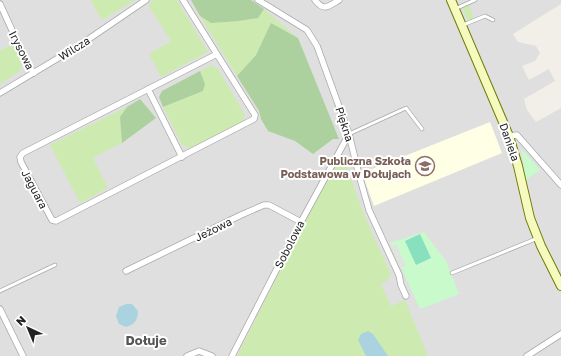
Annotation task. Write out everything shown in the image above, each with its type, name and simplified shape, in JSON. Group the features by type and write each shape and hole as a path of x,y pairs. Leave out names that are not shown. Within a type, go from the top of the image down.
{"street":[{"name":"Wilcza","path":"0,93 80,45 146,0"},
{"name":"Jaguara","path":"183,0 217,54 255,115 254,119 56,221 52,220 21,162 20,157 23,153 217,54"},
{"name":"Piękna","path":"258,0 308,30 317,46 349,134 369,210 399,275 401,285 406,296"},
{"path":"315,0 321,7 324,7 339,0"},
{"name":"Daniela","path":"451,0 509,136 518,166 527,209 538,238 561,286"},
{"name":"Irysowa","path":"0,4 28,65 34,73"},
{"path":"148,89 182,157"},
{"name":"Sobolowa","path":"232,356 301,222 349,134"},
{"path":"509,136 517,135 561,185"},
{"name":"Jeżowa","path":"126,271 264,205 269,205 301,222"},
{"path":"0,309 23,356"},
{"path":"528,356 561,334"},
{"path":"187,356 199,351 212,356"}],"lane":[{"path":"455,9 475,0"},
{"path":"462,25 485,16 493,20"},
{"path":"349,134 406,108 422,129"},
{"path":"452,273 538,238"},
{"path":"0,291 55,265"}],"shaded area":[{"path":"0,0 561,0 561,4 513,34 518,42 536,46 540,53 535,61 522,66 529,80 549,69 555,81 524,99 527,110 536,122 561,108 561,356 0,356"},
{"name":"Publiczna Szkoła Podstawowa w Dołujach","path":"490,122 502,153 374,206 362,173"},
{"path":"396,244 406,266 402,268 392,246"}],"green space":[{"path":"135,0 102,20 91,1"},
{"path":"154,0 177,0 208,52 161,77 149,54 171,41 148,5"},
{"path":"191,0 251,0 264,9 258,18 211,23 200,16"},
{"path":"469,4 474,19 468,21 462,7"},
{"path":"264,9 298,38 271,23 256,55 237,76 200,16 211,23 239,21 258,18"},
{"path":"271,23 298,38 339,139 333,139 313,154 295,141 268,131 261,119 259,111 237,76 256,55"},
{"path":"13,44 22,63 20,71 0,84 0,51"},
{"path":"211,65 218,69 245,115 243,121 190,148 182,145 163,107 203,91 205,84 200,71"},
{"path":"200,71 205,84 203,91 163,107 159,97 162,91"},
{"path":"140,99 156,118 122,143 120,117 127,107"},
{"path":"127,107 120,117 122,143 93,158 108,188 80,203 50,145"},
{"path":"521,148 540,170 526,180"},
{"path":"341,157 345,158 349,173 371,231 391,274 388,280 381,284 391,306 405,300 428,356 237,356 321,190"},
{"path":"424,232 446,261 459,294 420,309 390,243"},
{"path":"420,234 431,258 416,265 405,241"}],"water":[{"path":"126,304 132,304 138,311 135,322 126,327 119,324 116,316 119,307"},
{"path":"368,331 373,334 388,356 366,356 358,340 361,334"}],"place":[{"name":"Publiczna Szkoła Podstawowa w Dołujach","path":"425,166"}],"district":[{"name":"Dołuje","path":"146,340"}]}
